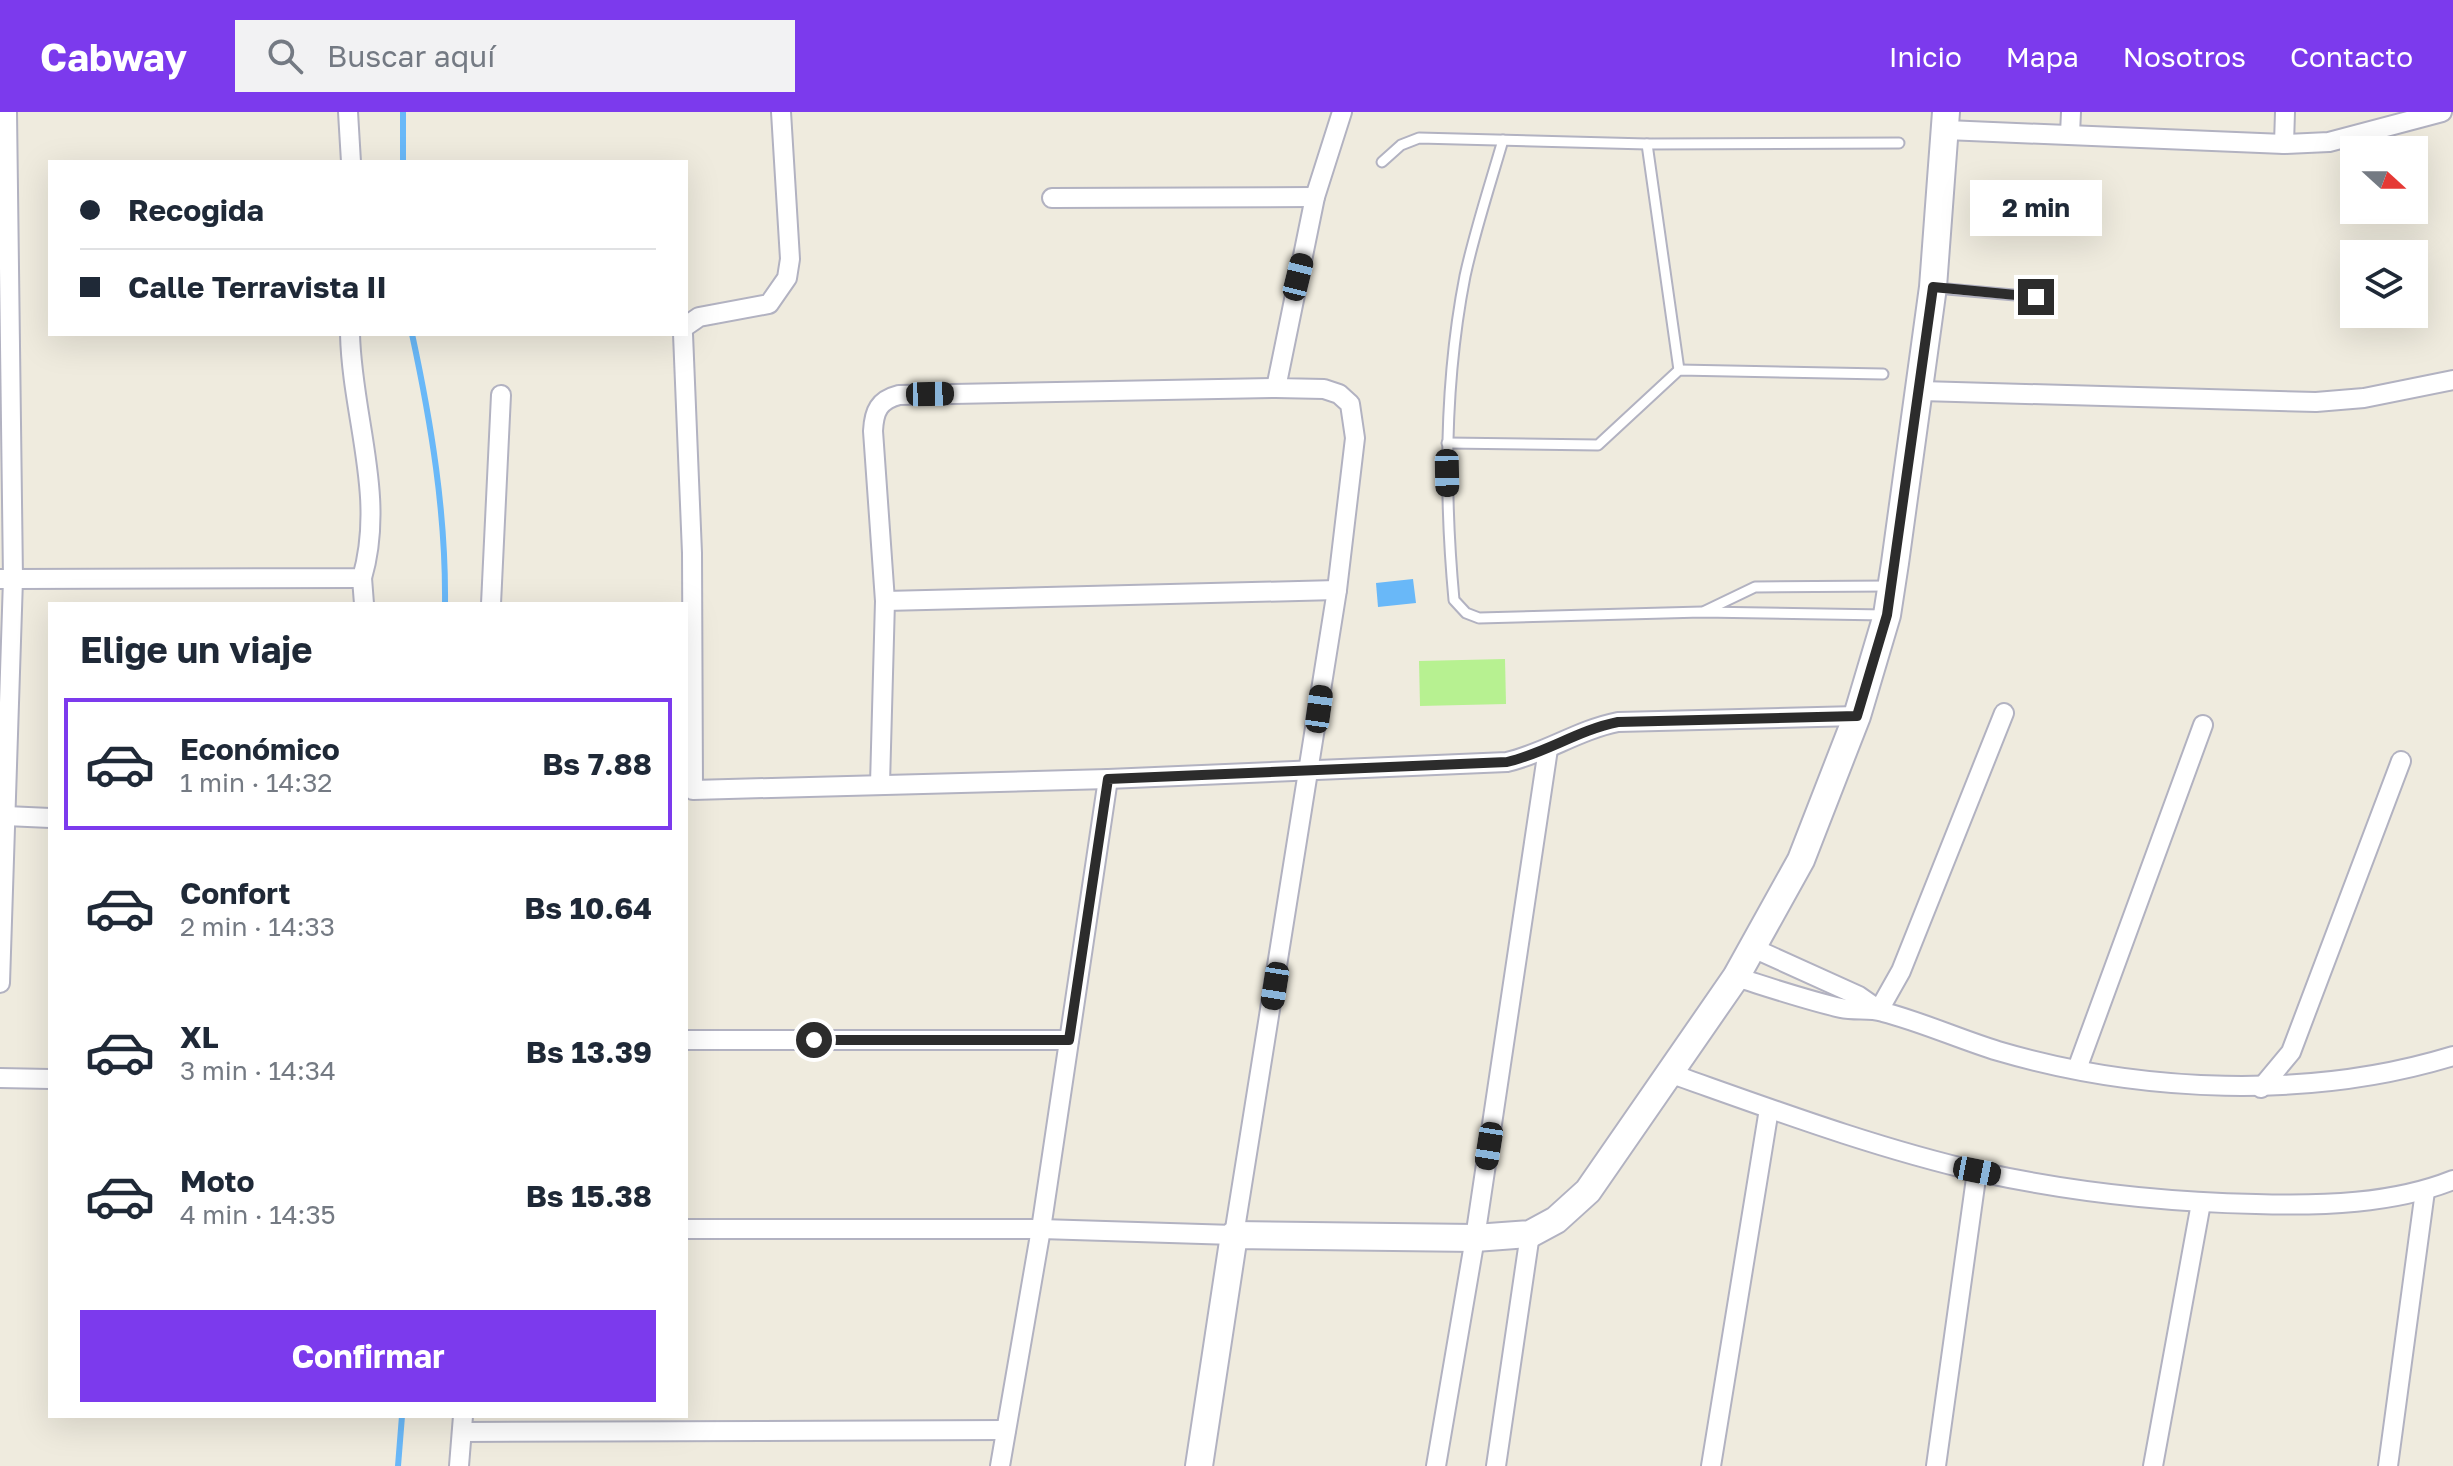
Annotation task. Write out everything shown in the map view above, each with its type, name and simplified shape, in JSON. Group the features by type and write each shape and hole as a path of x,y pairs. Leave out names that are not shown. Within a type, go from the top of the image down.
{"street":[{"path":"0,983 6,816 7,112"},
{"path":"348,112 351,160"},
{"path":"688,325 699,317 769,304 787,278 790,259 781,112"},
{"path":"1276,388 1315,197 1342,112"},
{"path":"2070,134 2071,112"},
{"path":"2284,144 2285,112"},
{"path":"688,1229 1041,1229 1475,1238 1530,1234 1556,1220 1588,1191 1736,977 1801,860 1857,716 1887,615 1892,586 1921,391 1946,121 2070,134 2284,144 2329,142 2442,112"},
{"path":"1052,198 1315,197"},
{"path":"350,336 351,369 373,500 369,554 362,578 364,602"},
{"path":"683,336 692,553 690,790 1108,779 1507,762 1548,749 1595,726 1618,722 1857,716"},
{"path":"1921,391 2316,402 2364,398 2453,380"},
{"path":"880,784 885,601 873,431 877,408 887,398 915,394 1276,388 1324,389 1339,394 1350,404 1354,418 1337,590 1199,1466"},
{"path":"491,602 501,395"},
{"path":"6,579 362,578"},
{"path":"885,601 1337,590"},
{"path":"1879,1010 1901,971 2004,713"},
{"path":"2077,1069 2203,725"},
{"path":"1436,1466 1475,1238 1548,749"},
{"path":"2261,1088 2291,1052 2401,761"},
{"path":"1000,1466 1041,1229 1108,779"},
{"path":"6,816 48,818"},
{"path":"1753,948 1859,996 1879,1010"},
{"path":"1736,977 1841,1008 1879,1010 1999,1051 2077,1069 2185,1083 2261,1088 2389,1072 2453,1056"},
{"path":"688,1040 1069,1040"},
{"path":"1669,1073 1769,1109 1977,1171 2075,1190 2201,1203 2301,1204 2425,1191 2453,1180"},
{"path":"0,1078 48,1079"},
{"path":"1711,1466 1769,1109"},
{"path":"1936,1466 1977,1171"},
{"path":"2388,1466 2425,1191"},
{"path":"2153,1466 2201,1203"},
{"path":"1496,1466 1530,1234"},
{"path":"459,1466 463,1424 1006,1430"}],"lane":[{"path":"1382,162 1401,145 1419,138 1647,144 1899,143"},
{"path":"1503,140 1465,277 1447,443 1448,534 1454,600 1466,613 1479,618 1702,612 1887,615"},
{"path":"1647,144 1679,370"},
{"path":"1933,287 2036,297"},
{"path":"1447,443 1598,445 1679,370 1883,374"},
{"path":"1702,612 1755,587 1892,586"}],"green space":[{"path":"1505,659 1506,704 1420,706 1419,661"}],"water":[{"path":"1413,579 1416,603 1378,607 1376,583"}],"waterway":[{"path":"403,112 403,160"},
{"path":"412,336 436,468 443,536 445,602"},
{"path":"398,1466 402,1418"}],"route":[{"path":"814,1040 1069,1040 1108,779 1507,762 1532,756 1595,726 1618,722 1857,716 1887,615 1921,391 1933,287 2036,297"}]}
